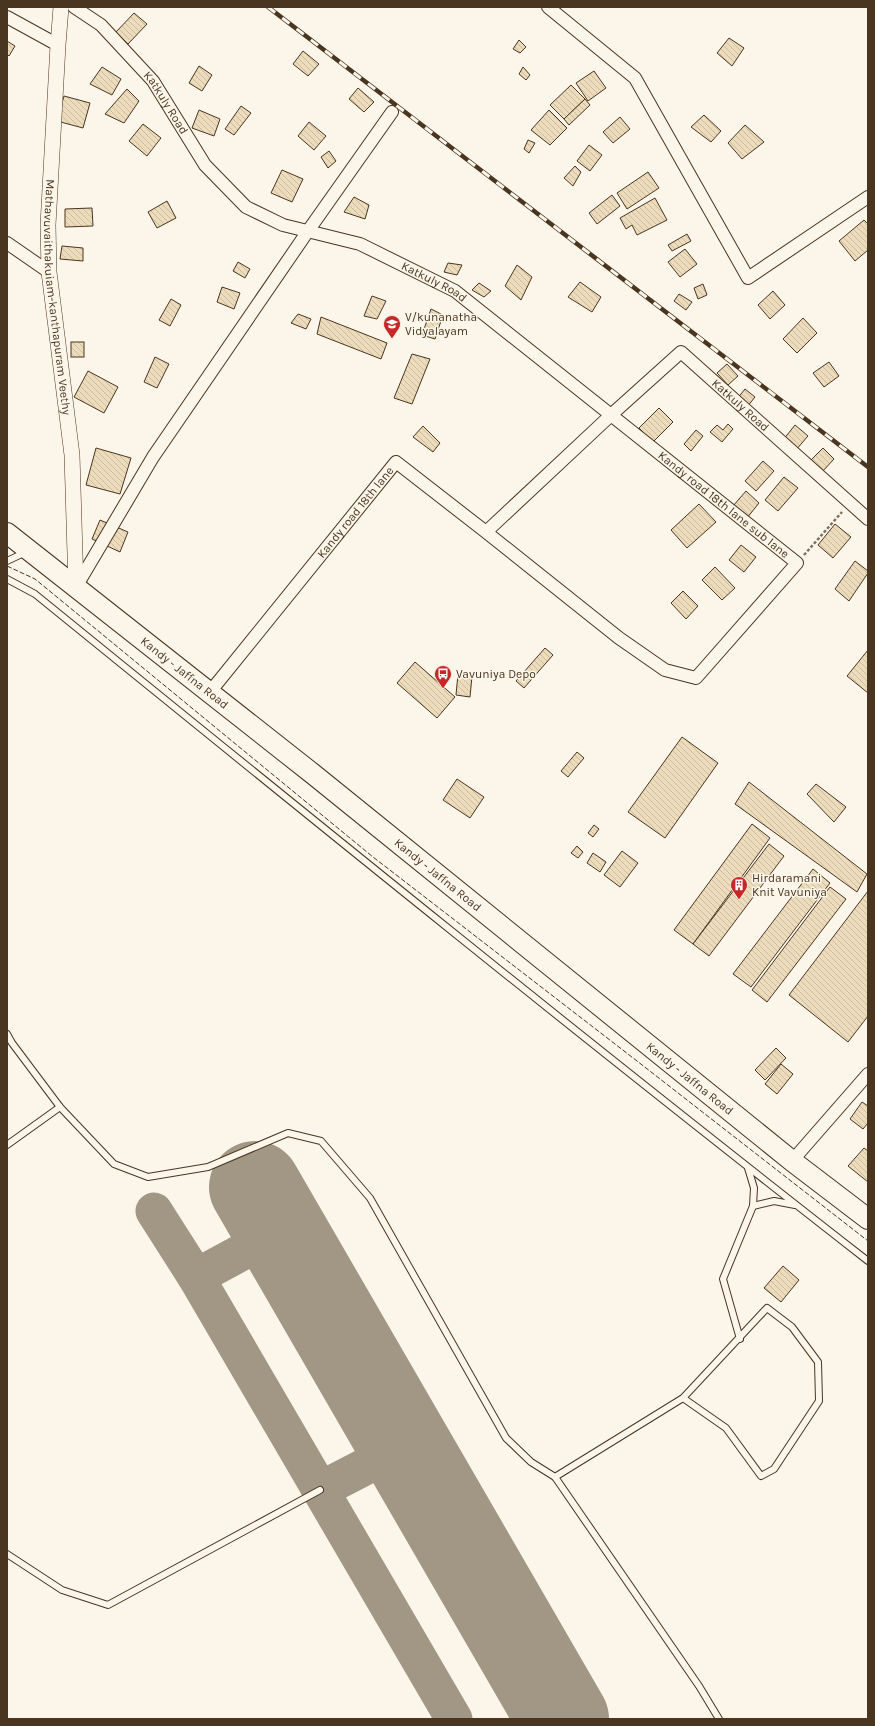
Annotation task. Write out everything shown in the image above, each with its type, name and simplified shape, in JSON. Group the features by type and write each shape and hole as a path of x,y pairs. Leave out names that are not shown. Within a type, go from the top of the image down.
{"highway":[{"name":"Kandy - Jaffna Road","path":"7,533 210,692 792,1161 868,1219"}],"street":[{"name":"Mathavuvaithakuiam-kanthapuram Veethy","path":"61,7 48,225 49,272 72,455 76,587"},
{"name":"Katkuly Road","path":"74,7 101,25 153,81 204,165 246,207 283,225 360,244 455,291 611,415 681,352 868,518"},
{"path":"548,7 634,78 748,278 868,197"},
{"path":"7,16 58,46"},
{"path":"76,587 153,457 308,231 392,112"},
{"path":"7,243 49,272"},
{"path":"486,532 611,415"},
{"name":"Kandy road 18th lane sub lane","path":"486,532 619,638 665,670 696,678 797,563 611,415"},
{"name":"Kandy road 18th lane","path":"210,692 396,462 486,532"},
{"path":"792,1161 868,1074"}],"lane":[{"path":"7,561 29,550"},
{"path":"7,579 35,594 377,872 748,1168 868,1261"},
{"path":"7,1034 12,1043 60,1107 114,1164 148,1177 208,1167 288,1133 321,1141 370,1198 506,1438 531,1462 555,1477 700,1686 719,1719"},
{"path":"7,1145 60,1107"},
{"path":"740,1339 723,1279 753,1206 754,1188 748,1168"},
{"path":"753,1206 774,1201 796,1205"},
{"path":"555,1477 683,1398 740,1339 767,1308 792,1327 818,1362 819,1401 774,1469 761,1476 726,1428 683,1398"},
{"path":"7,1554 62,1590 108,1606 320,1490"}],"path":[{"path":"797,563 850,502"}],"building":[{"path":"134,13 147,24 128,44 116,32"},
{"path":"729,38 744,48 732,66 717,53"},
{"path":"519,40 526,47 520,53 513,49"},
{"path":"7,41 15,46 9,56 7,54"},
{"path":"303,51 319,64 308,76 293,64"},
{"path":"199,66 212,75 202,91 189,83"},
{"path":"102,67 121,79 112,95 90,84"},
{"path":"523,67 530,75 526,80 519,74"},
{"path":"594,71 606,88 588,101 576,83"},
{"path":"571,85 585,99 564,119 550,105"},
{"path":"358,88 374,102 364,112 349,99"},
{"path":"127,89 139,101 124,123 105,114"},
{"path":"64,96 90,103 83,128 57,121"},
{"path":"585,99 590,105 569,125 564,119"},
{"path":"241,106 251,113 234,135 225,129"},
{"path":"199,110 220,119 214,136 192,128"},
{"path":"549,110 567,128 550,145 531,130"},
{"path":"704,115 721,131 711,142 691,127"},
{"path":"620,117 630,129 613,143 603,132"},
{"path":"309,122 326,136 314,150 298,136"},
{"path":"143,124 161,138 147,156 129,141"},
{"path":"745,125 764,142 742,159 728,143"},
{"path":"528,140 535,143 529,153 524,149"},
{"path":"589,145 602,155 590,171 577,161"},
{"path":"329,151 336,161 328,168 321,157"},
{"path":"575,166 581,172 573,186 564,178"},
{"path":"282,170 303,179 292,202 271,193"},
{"path":"648,172 659,188 627,209 617,193"},
{"path":"612,195 620,206 597,224 589,213"},
{"path":"354,197 369,205 365,219 344,212"},
{"path":"655,198 667,220 637,235 632,225 626,229 620,218"},
{"path":"167,201 176,218 157,228 148,212"},
{"path":"92,208 93,226 65,227 65,209"},
{"path":"864,220 868,224 868,250 855,261 839,241"},
{"path":"687,234 691,241 672,251 668,245"},
{"path":"62,246 83,248 83,261 60,259"},
{"path":"685,249 697,264 680,277 668,262"},
{"path":"238,262 250,269 245,278 233,271"},
{"path":"448,263 462,265 457,275 444,272"},
{"path":"517,265 532,277 521,300 505,286"},
{"path":"580,282 601,297 592,312 568,297"},
{"path":"479,283 491,291 484,297 472,290"},
{"path":"703,284 707,295 698,299 694,288"},
{"path":"222,287 240,293 234,309 217,302"},
{"path":"773,291 785,305 770,319 758,305"},
{"path":"679,294 692,302 686,310 674,301"},
{"path":"372,296 386,301 377,319 364,316"},
{"path":"171,299 181,305 170,326 159,320"},
{"path":"431,309 443,315 435,339 422,335"},
{"path":"298,314 311,319 306,329 291,323"},
{"path":"321,317 387,343 381,359 317,334"},
{"path":"803,318 817,333 797,353 783,339"},
{"path":"71,342 84,342 84,357 71,357"},
{"path":"412,354 430,359 412,404 394,398"},
{"path":"155,357 169,364 157,388 144,382"},
{"path":"829,362 839,376 824,387 813,373"},
{"path":"727,364 738,376 728,385 717,373"},
{"path":"88,371 118,387 104,413 74,397"},
{"path":"745,389 755,397 747,407 737,399"},
{"path":"659,408 673,422 653,442 639,428"},
{"path":"728,424 733,429 722,442 710,432 717,425 723,430"},
{"path":"795,425 808,436 795,451 783,440"},
{"path":"423,426 440,443 433,452 413,437"},
{"path":"696,430 703,436 691,451 684,444"},
{"path":"96,448 131,458 120,494 86,485"},
{"path":"823,448 834,459 822,472 810,461"},
{"path":"763,461 774,471 756,491 745,481"},
{"path":"784,477 798,488 778,511 765,500"},
{"path":"746,491 759,503 747,518 733,506"},
{"path":"699,504 716,522 687,548 671,530"},
{"path":"100,520 128,532 120,552 92,539"},
{"path":"835,524 851,537 833,558 818,545"},
{"path":"741,545 756,557 744,572 729,560"},
{"path":"855,561 868,571 868,573 849,601 835,589"},
{"path":"715,567 735,588 722,600 702,580"},
{"path":"683,591 698,606 686,619 671,603"},
{"path":"545,648 553,655 524,688 516,681"},
{"path":"868,650 868,693 847,676"},
{"path":"415,662 455,697 437,718 397,683"},
{"path":"458,674 472,676 470,697 456,695"},
{"path":"682,737 718,763 665,838 628,812"},
{"path":"577,752 584,758 568,777 561,771"},
{"path":"457,779 484,797 470,818 443,800"},
{"path":"749,782 867,874 857,892 735,804"},
{"path":"816,784 846,807 834,822 807,794"},
{"path":"752,824 770,838 693,944 674,930"},
{"path":"594,825 599,829 593,837 588,833"},
{"name":"Hirdaramani Knit Vavuniya","path":"769,844 784,856 709,956 693,944"},
{"path":"577,846 583,852 578,858 571,853"},
{"path":"622,851 638,863 620,887 604,875"},
{"path":"593,853 606,862 600,872 587,863"},
{"path":"813,869 830,883 751,987 733,974"},
{"path":"830,887 846,899 767,1002 752,990"},
{"path":"868,891 868,1016 848,1042 789,995"},
{"path":"776,1048 786,1058 765,1080 755,1070"},
{"path":"781,1064 793,1074 777,1094 765,1084"},
{"path":"862,1102 868,1106 868,1123 863,1129 850,1119"},
{"path":"864,1148 868,1151 868,1182 848,1166"},
{"path":"783,1266 799,1280 781,1302 764,1288"}],"taxiway":[{"path":"154,1211 196,1277 454,1719"},
{"path":"196,1277 281,1231"},
{"path":"320,1490 405,1446"}],"runway":[{"path":"255,1187 563,1719"}],"railway":[{"path":"268,7 868,467"}],"fence":[{"path":"7,566 35,579 373,857 868,1241"}],"place":[{"name":"V/kunanatha Vidyalayam","path":"392,339"},
{"name":"Vavuniya Depo","path":"443,689"},
{"name":"Hirdaramani Knit Vavuniya","path":"739,900"}]}
